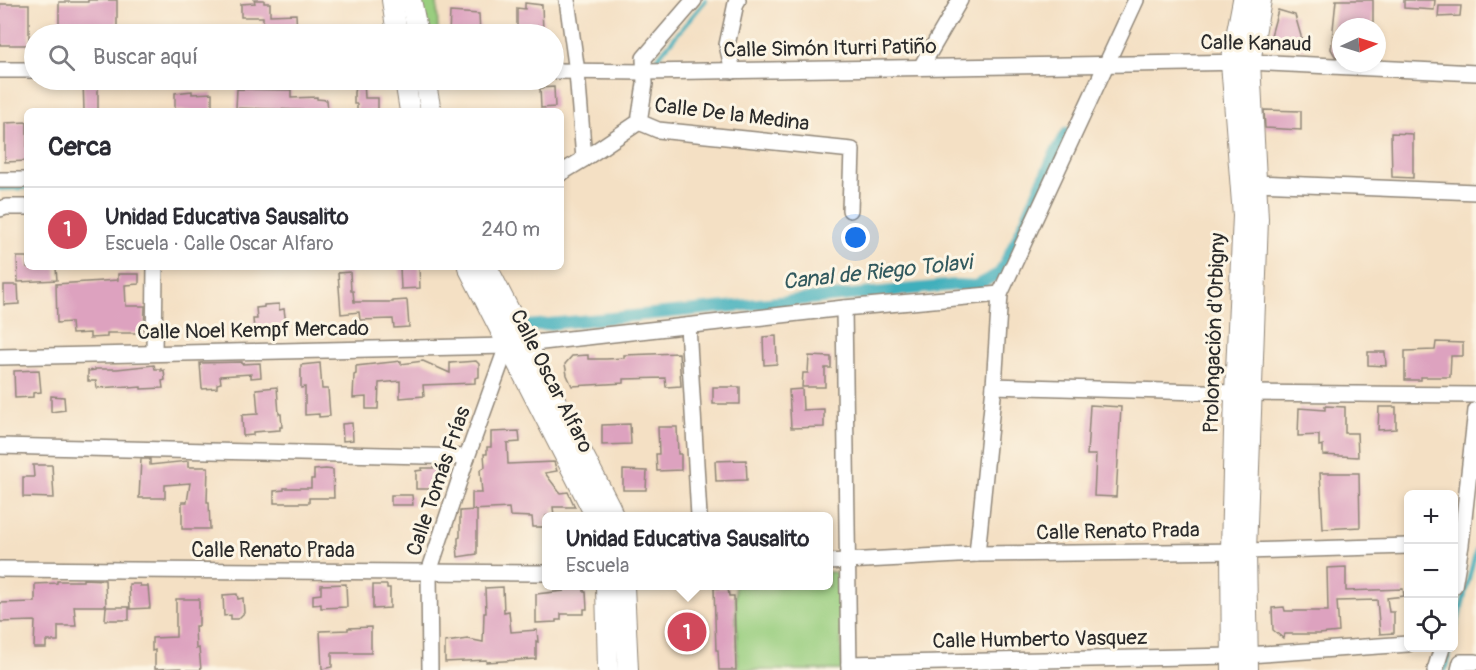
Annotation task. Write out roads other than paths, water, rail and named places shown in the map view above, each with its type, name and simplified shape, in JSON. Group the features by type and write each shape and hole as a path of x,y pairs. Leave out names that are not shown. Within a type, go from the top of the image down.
{"main road":[{"path":"392,0 396,24"},
{"path":"411,0 416,24"},
{"name":"Prolongación d'Orbigny","path":"1240,663 1243,0"},
{"name":"Prolongación d'Orbigny","path":"1243,393 1258,219 1256,183 1241,62 1261,0"},
{"path":"407,90 410,108"},
{"path":"428,90 431,108"},
{"name":"Calle Oscar Alfaro","path":"470,270 516,345 612,512"},
{"name":"Calle Oscar Alfaro","path":"488,270 516,345 593,512"},
{"path":"606,590 608,670"},
{"path":"624,590 628,670"}],"street":[{"path":"567,0 577,72 585,159"},
{"path":"639,122 645,84 644,58 694,0"},
{"path":"734,70 728,45 738,0"},
{"path":"921,67 960,0"},
{"path":"977,554 994,386 1000,294 1136,0"},
{"name":"Calle Kanaud","path":"1107,64 1241,62 1476,73"},
{"name":"Calle Simón Iturri Patiño","path":"564,71 1107,64"},
{"path":"0,70 24,70"},
{"name":"Calle De la Medina","path":"564,171 639,122 658,130 852,150 850,210"},
{"path":"0,180 24,180"},
{"path":"1256,183 1476,192"},
{"path":"0,209 24,207"},
{"path":"154,353 155,270"},
{"name":"Calle Noel Kempf Mercado","path":"0,357 516,345 844,308 1000,294"},
{"path":"844,308 849,667"},
{"path":"688,326 699,512"},
{"name":"Calle Tomás Frías","path":"430,670 429,572 467,458 516,345"},
{"path":"994,386 1243,393 1476,395"},
{"path":"1457,544 1474,447 1476,410"},
{"path":"0,446 467,458"},
{"name":"Calle Renato Prada","path":"833,562 977,554 1404,546"},
{"name":"Calle Renato Prada","path":"0,569 542,573"},
{"name":"Calle Humberto Vasquez","path":"849,667 1240,663 1404,644"},
{"path":"1435,670 1441,652"},
{"path":"1459,670 1461,662 1476,662"}],"waterway":[{"name":"Canal de Riego Tolavi","path":"654,62 706,0"},
{"name":"Canal de Riego Tolavi","path":"528,326 956,285 975,286 1000,273 1054,155 1067,133"},
{"name":"Canal de Riego Tolavi","path":"0,189 24,188"},
{"path":"1458,622 1476,550"},
{"path":"1445,670 1450,652"}],"place":[{"name":"Unidad Educativa Sausalito","path":"687,632"}]}
